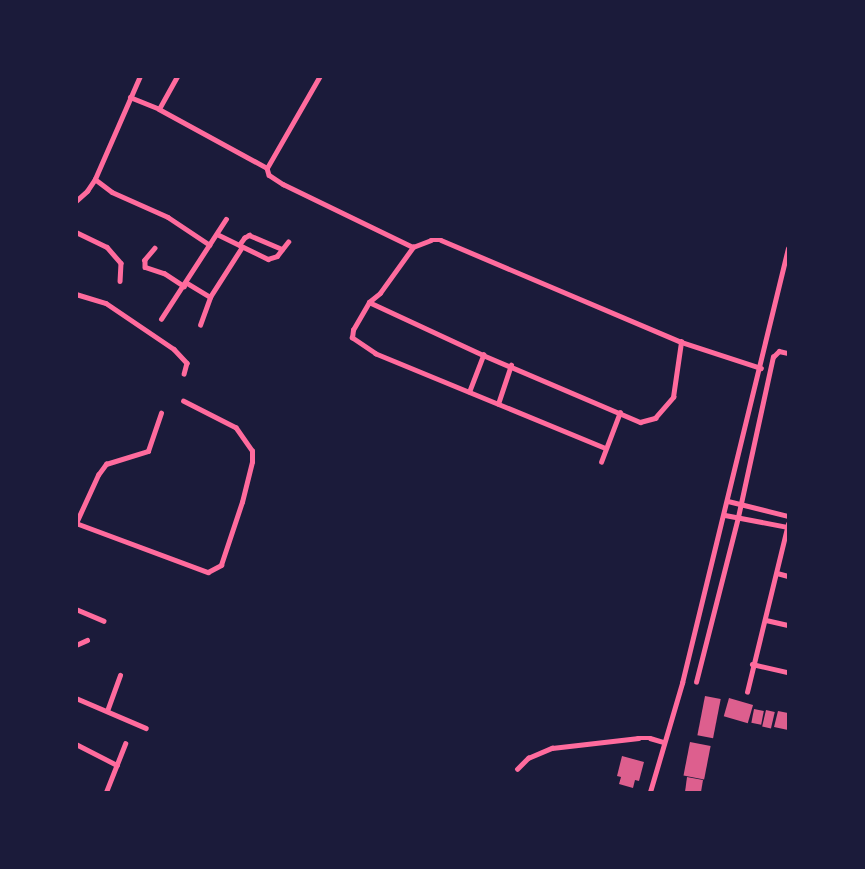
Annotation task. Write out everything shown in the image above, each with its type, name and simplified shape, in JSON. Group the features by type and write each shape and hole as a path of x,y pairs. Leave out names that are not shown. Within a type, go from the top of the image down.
{"street":[{"path":"76,201 87,191 94,179 140,76"},
{"path":"159,109 177,76"},
{"path":"267,168 320,76"},
{"path":"130,97 159,109 267,168 269,174 283,184 413,247"},
{"path":"94,179 112,192 168,217 210,245"},
{"path":"161,319 226,219"},
{"path":"76,232 107,248 121,262 120,281"},
{"path":"217,234 271,259 288,242"},
{"path":"200,325 210,297 244,238 249,235 282,249"},
{"path":"604,448 376,354 352,338 353,330 369,302 380,293 413,247 431,240 450,242 681,342 761,368"},
{"path":"155,248 145,260 145,267 164,273 210,297"},
{"path":"650,792 682,683 789,249"},
{"path":"76,294 106,303 174,349 187,363 184,374"},
{"path":"369,302 483,356 511,365 634,420 644,422 650,421 665,409 673,397 681,342"},
{"path":"696,682 738,517 773,357 779,351 789,353"},
{"path":"470,392 483,356"},
{"path":"498,404 511,365"},
{"path":"161,412 148,451 106,464 98,475 76,523 208,572 221,565 242,502 252,462 252,451 236,428 183,400"},
{"path":"601,462 604,448 620,412"},
{"path":"728,501 789,516"},
{"path":"725,515 788,526 766,620 752,664 747,692"},
{"path":"777,573 789,576"},
{"path":"76,609 104,621"},
{"path":"766,620 789,625"},
{"path":"76,645 87,640"},
{"path":"752,664 789,672"},
{"path":"107,711 120,675"},
{"path":"76,698 146,728"},
{"path":"517,769 528,758 552,748 638,738 663,742"},
{"path":"76,744 117,765"},
{"path":"106,792 125,744"}],"building":[{"path":"705,696 721,699 713,738 697,735"},
{"path":"729,698 753,705 748,723 724,716"},
{"path":"754,709 764,711 761,725 751,723"},
{"path":"766,710 775,712 771,729 762,727"},
{"path":"778,711 788,713 788,730 774,727"},
{"path":"690,742 711,746 704,779 684,775"},
{"path":"622,756 644,762 639,781 635,780 633,788 619,784 621,777 617,776"},
{"path":"687,777 703,780 701,792 685,792"}]}
